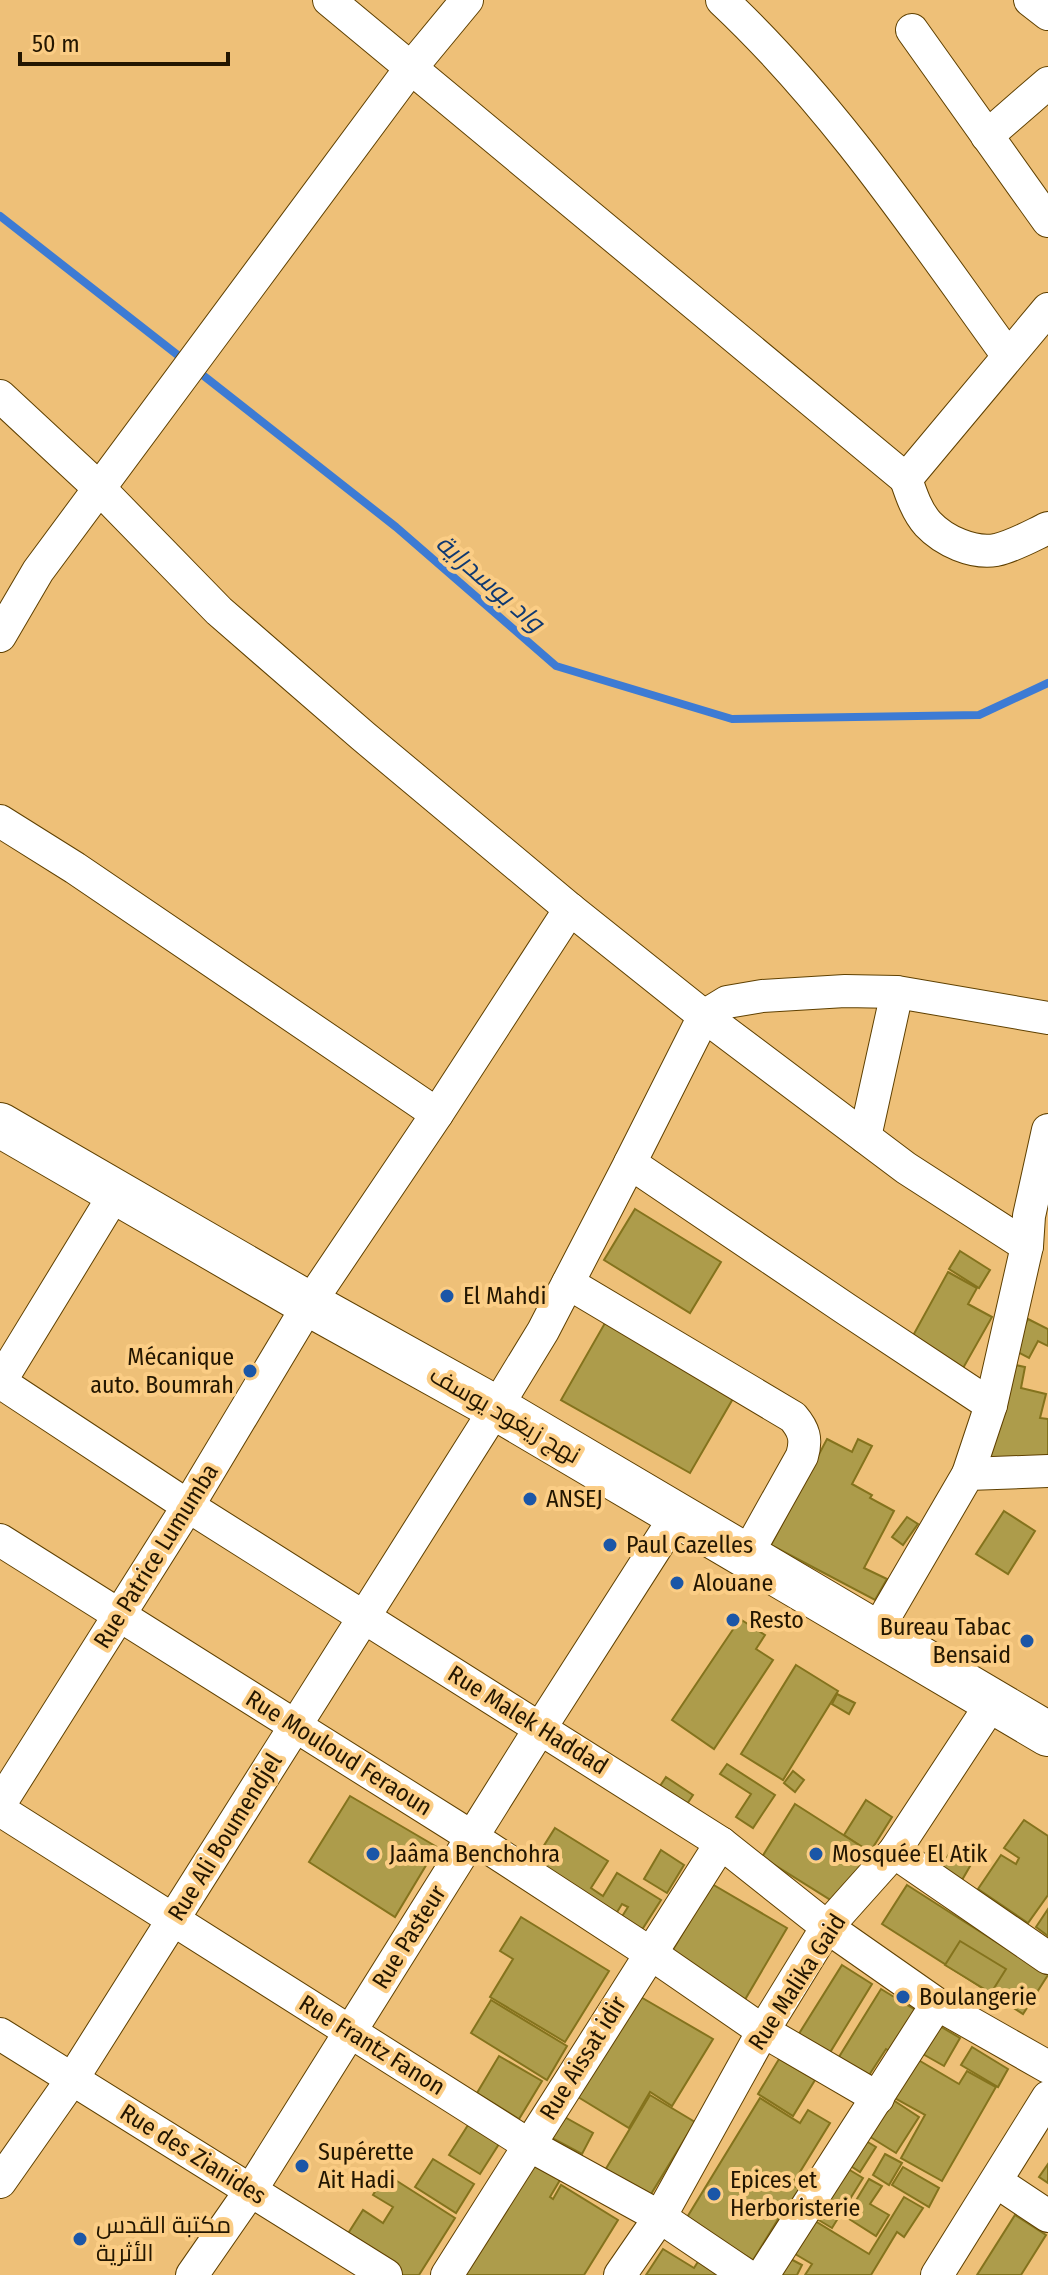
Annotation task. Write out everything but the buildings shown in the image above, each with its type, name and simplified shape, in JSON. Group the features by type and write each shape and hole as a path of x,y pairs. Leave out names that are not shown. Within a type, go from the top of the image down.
{"main road":[{"name":"نهج زيغود يوسف","path":"0,1125 496,1408 1048,1734"}],"street":[{"path":"329,0 906,479 928,524 951,540 979,551 1009,546 1048,528"},
{"path":"3,625 38,571 410,69 467,0"},
{"path":"722,0 793,73 874,172 1008,356"},
{"path":"1030,0 1048,14"},
{"path":"912,30 1048,221"},
{"path":"987,136 1048,83"},
{"path":"906,479 1048,309"},
{"path":"0,396 99,488 219,611 570,909 704,1016 906,1168 1034,1227"},
{"path":"0,821 88,877 437,1114"},
{"name":"Rue Patrice Lumumba","path":"0,1804 188,1506 309,1304 570,909"},
{"path":"704,1016 727,1002 762,996 845,991 897,992 1048,1018"},
{"path":"865,1137 897,992"},
{"name":"Rue Ali Boumendjel","path":"0,2182 73,2078 543,1331 704,1016"},
{"path":"876,1632 968,1474 991,1405 1034,1227 1048,1130"},
{"path":"630,1163 991,1405"},
{"path":"0,1382 116,1192"},
{"path":"568,1283 793,1417 802,1428 806,1443 802,1456 746,1556"},
{"name":"Rue Malek Haddad","path":"0,1382 188,1506 721,1843 827,1927 937,2004 1048,2067"},
{"path":"968,1474 1048,1471"},
{"name":"Rue Pasteur","path":"192,2275 251,2190 676,1516"},
{"name":"Rue Mouloud Feraoun","path":"0,1540 472,1837 763,2031 878,2098"},
{"name":"Rue Malika Gaid","path":"620,2275 660,2217 763,2031 827,1927 894,1852 992,1703"},
{"name":"Rue Frantz Fanon","path":"0,1810 529,2145 660,2217 746,2275"},
{"name":"Rue Aissat idir","path":"447,2275 721,1843"},
{"path":"894,1852 1048,1958"},
{"path":"763,2275 937,2004"},
{"name":"Rue des Zianides","path":"0,2034 386,2275"},
{"path":"937,2275 1048,2097"},
{"path":"997,2182 1048,2216"}],"waterway":[{"name":"واد بوسدراية","path":"0,216 184,360"},
{"name":"واد بوسدراية","path":"195,369 396,527 556,666 732,719 979,715 1048,683"}],"place":[{"name":"El Mahdi","path":"447,1296"},
{"name":"Mécanique auto. Boumrah","path":"250,1371"},
{"name":"ANSEJ","path":"530,1499"},
{"name":"Paul Cazelles","path":"610,1545"},
{"name":"Alouane","path":"677,1583"},
{"name":"Resto","path":"733,1620"},
{"name":"Bureau Tabac Bensaid","path":"1027,1641"},
{"name":"Jaâma Benchohra","path":"373,1854"},
{"name":"Mosquée El Atik","path":"816,1854"},
{"name":"Boulangerie","path":"903,1997"},
{"name":"Supérette Ait Hadi","path":"302,2166"},
{"name":"Epices et Herboristerie","path":"714,2194"},
{"name":"مكتبة القدس الأثرية","path":"80,2239"}]}
